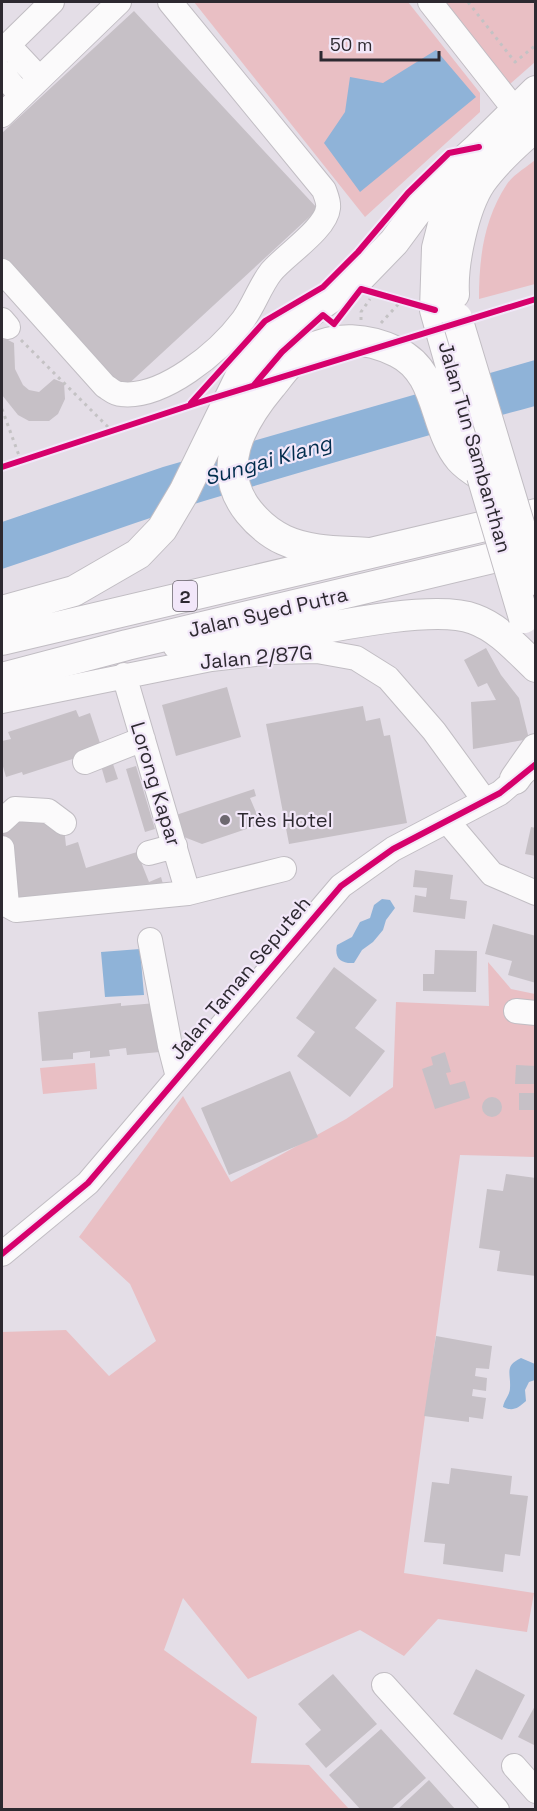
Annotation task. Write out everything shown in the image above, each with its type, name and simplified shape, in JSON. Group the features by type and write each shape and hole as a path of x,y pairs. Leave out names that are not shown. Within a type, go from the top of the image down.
{"main road":[{"name":"Jalan Tun Sambanthan","path":"529,109 479,147 448,205 437,248 443,315 482,476 536,654"},
{"name":"Jalan Tun Sambanthan","path":"529,109 495,165 479,184 469,209 453,291 443,315 536,580"},
{"path":"2,610 74,591 114,570 138,554 162,529 184,492 244,369 276,336 360,277 394,242 434,188 479,147"},
{"path":"368,553 306,548 283,540 260,525 239,500 232,477 232,454 242,425 292,361 305,351 346,339 374,342 400,354 420,372 433,394 452,446 460,459 482,476"},
{"name":"Jalan Syed Putra","path":"2,640 536,514"},
{"name":"Jalan Syed Putra","path":"2,678 127,645 536,548"},
{"path":"268,612 536,567"},
{"path":"127,645 231,645 413,615 458,615 489,626 509,641 536,667"},
{"path":"514,784 536,749"}],"street":[{"path":"39,78 5,48 52,2"},
{"path":"2,115 119,2"},
{"path":"2,271 105,386 119,394 136,394 190,371 222,344 243,319 271,273 325,220 329,206 324,190 170,2"},
{"path":"429,2 529,109"},
{"path":"2,73 21,96"},
{"name":"Jalan 2/87G","path":"2,701 211,659 272,651 317,651 356,658 388,678 434,731 514,784"},
{"name":"Lorong Kapar","path":"124,675 188,893"},
{"path":"85,762 143,739"},
{"name":"Jalan Taman Seputeh","path":"2,1254 88,1183 341,886 393,849 514,784"},
{"path":"2,821 15,809 42,810 57,816 64,823"},
{"path":"447,822 492,874 536,893"},
{"path":"149,853 175,846"},
{"path":"2,848 7,905 16,910 188,893 284,868"},
{"path":"150,940 178,1077"},
{"path":"384,1685 497,1809"},
{"path":"514,1766 536,1791"}],"path":[{"path":"468,2 515,62 536,45"},
{"path":"361,323 361,312 371,292"},
{"path":"393,298 443,315"},
{"path":"376,328 402,300"},
{"path":"5,323 112,431"},
{"path":"2,409 21,460"},
{"path":"100,434 123,427"},
{"path":"11,464 32,457"}],"shaded area":[{"path":"194,2 408,2 480,93 480,112 365,217"},
{"path":"445,2 535,2 535,62 510,84"},
{"path":"535,160 535,284 479,299 484,239 493,211 510,180"},
{"path":"488,962 511,989 535,994 535,1157 460,1155 404,1573 534,1593 527,1632 438,1619 404,1656 360,1630 248,1679 183,1598 164,1650 257,1717 251,1763 309,1765 349,1809 2,1809 2,1332 66,1330 109,1376 156,1341 130,1284 79,1237 183,1096 231,1182 346,1119 393,1087 396,1002 489,1006"},
{"path":"95,1063 97,1089 43,1094 40,1068"}],"water":[{"path":"436,50 476,97 360,192 324,143 345,112 350,77 383,83"},
{"name":"Sungai Klang","path":"535,360 535,406 369,452 179,509 2,569 2,522 163,467"},
{"path":"382,899 390,900 395,908 386,920 383,930 362,950 354,963 342,961 338,957 337,945 352,937 360,922 370,918 374,905"},
{"path":"140,949 144,995 105,997 101,952"},
{"path":"521,1358 535,1364 535,1380 529,1382 525,1390 526,1401 515,1408 503,1407 510,1391 510,1367"}],"building":[{"path":"134,11 318,209 123,389 2,259 2,133"},
{"path":"2,339 14,343 15,369 23,385 29,390 39,392 54,379 64,383 65,399 58,414 49,421 29,421 18,415 2,395"},
{"path":"486,648 501,675 519,698 529,739 473,749 471,702 496,700 487,683 478,687 464,660"},
{"path":"227,687 241,737 176,756 162,705"},
{"path":"363,706 366,721 380,718 384,736 390,735 407,823 289,844 266,724"},
{"path":"76,710 79,717 90,713 101,746 91,753 23,775 22,772 6,777 2,763 2,741 11,739 8,732"},
{"path":"110,755 118,779 106,783 99,759"},
{"path":"136,766 155,829 145,832 126,769"},
{"path":"254,789 256,796 250,798 261,824 202,844 184,837 176,815"},
{"path":"52,817 64,827 66,846 78,842 86,868 137,852 149,882 161,877 165,891 2,912 2,819"},
{"path":"531,827 536,828 536,856 525,854"},
{"path":"415,870 453,875 450,899 467,901 465,919 413,912 415,895 426,897 427,888 413,887"},
{"path":"493,924 536,936 536,983 508,975 512,961 485,954"},
{"path":"435,950 477,951 476,992 423,991 423,974 434,974"},
{"path":"334,967 377,1000 355,1028 385,1051 350,1097 297,1056 315,1032 296,1018"},
{"path":"121,1003 121,1006 156,1003 160,1052 127,1055 126,1048 109,1050 110,1056 90,1058 90,1051 73,1053 73,1059 42,1061 38,1012"},
{"path":"445,1052 451,1072 446,1073 450,1085 465,1081 470,1098 435,1109 422,1069 433,1065 431,1057"},
{"path":"516,1065 536,1066 536,1084 515,1084"},
{"path":"290,1071 318,1137 229,1175 201,1108"},
{"path":"519,1093 536,1093 536,1110 519,1110"},
{"path":"488,1097 496,1097 502,1103 502,1111 496,1117 488,1117 482,1111 482,1103"},
{"path":"506,1174 536,1178 536,1276 497,1271 500,1251 479,1248 487,1189 503,1191"},
{"path":"436,1336 492,1346 489,1369 476,1368 475,1376 487,1378 486,1391 473,1389 472,1396 486,1398 483,1419 469,1417 469,1422 424,1416"},
{"path":"451,1468 512,1476 510,1494 528,1496 520,1556 505,1554 503,1572 443,1564 445,1544 424,1542 432,1482 449,1484"},
{"path":"476,1669 525,1695 502,1740 453,1714"},
{"path":"333,1674 377,1724 326,1768 305,1744 321,1730 298,1704"},
{"path":"536,1704 536,1746 518,1737"},
{"path":"381,1729 426,1778 390,1810 361,1810 329,1775"},
{"path":"429,1780 456,1810 397,1810"}],"cycle path":[{"path":"191,403 265,321 323,287 358,252 408,193 449,153 479,147"},
{"path":"254,385 282,352 323,315 334,324 361,289 435,310"},
{"path":"2,467 197,403 536,299"},
{"path":"2,1254 88,1183 341,886 393,849 500,793 536,764"}],"place":[{"name":"Très Hotel","path":"225,820"}]}
